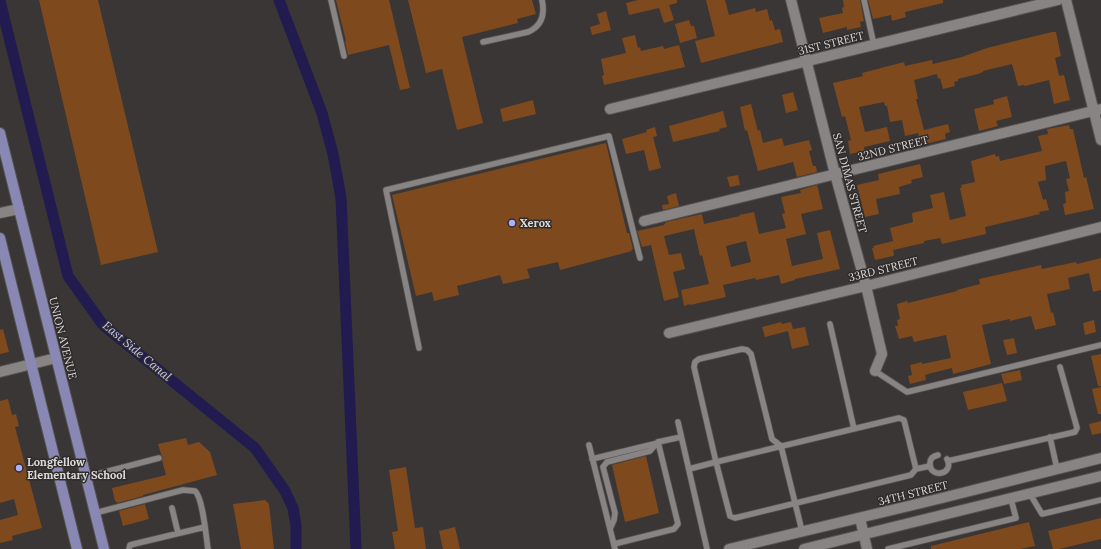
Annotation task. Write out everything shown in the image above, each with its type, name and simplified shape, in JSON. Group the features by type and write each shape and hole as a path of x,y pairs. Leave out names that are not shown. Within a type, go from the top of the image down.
{"main road":[{"name":"UNION AVENUE","path":"0,134 104,549"},
{"path":"0,238 77,549"}],"street":[{"name":"SAN DIMAS STREET","path":"791,0 834,174 866,286 882,354 875,371"},
{"name":"31ST STREET","path":"610,109 1058,0"},
{"path":"1066,0 1097,110 1101,140"},
{"name":"32ND STREET","path":"644,221 1097,110"},
{"path":"0,214 19,209"},
{"name":"33RD STREET","path":"669,333 1101,228"},
{"path":"0,372 56,358"},
{"name":"34TH STREET","path":"729,549 1101,458"},
{"path":"804,549 1101,476"},
{"path":"860,518 867,549"}],"lane":[{"path":"331,0 344,56"},
{"path":"483,42 534,30 542,19 544,8 542,0"},
{"path":"864,0 874,45"},
{"path":"419,348 386,190 609,136 640,258"},
{"path":"830,324 854,428"},
{"path":"875,371 907,392 1101,345"},
{"path":"802,532 795,504 781,446 772,439 751,354 747,350 742,349 699,359 695,362 694,367 730,516 735,518 795,504 911,475 916,469 930,466"},
{"path":"938,455 931,460 930,466 933,471 939,474 948,467 948,460 1075,432 1077,428 1060,367"},
{"path":"689,469 899,418 904,420 916,469"},
{"path":"678,422 707,549"},
{"path":"592,459 681,436"},
{"path":"1050,437 1057,469"},
{"path":"610,529 615,513 603,467 604,464 606,462 650,451 658,442"},
{"path":"589,445 615,547 674,529 678,524 658,442"},
{"path":"86,477 159,458"},
{"path":"95,513 192,490 199,496 208,549"},
{"path":"1030,494 1042,514 1101,500"},
{"path":"888,549 1016,518 1011,499"},
{"path":"172,508 178,533"},
{"path":"128,549 130,545 205,527"}],"building":[{"path":"39,0 98,0 158,252 101,265"},
{"path":"336,0 389,0 410,88 400,90 389,45 348,55"},
{"path":"408,0 532,0 536,14 517,19 518,23 462,37 483,123 457,130 442,69 426,73"},
{"path":"638,0 677,0 677,3 669,5 674,20 664,23 659,8 629,15 626,3"},
{"path":"706,0 725,0 729,15 755,8 756,12 767,9 770,21 772,20 775,30 780,29 783,42 701,63 695,41 715,36"},
{"path":"843,0 860,0 864,21 860,22 861,27 847,30 847,27 823,33 819,18 843,13"},
{"path":"868,0 943,0 943,3 905,12 906,17 892,21 891,15 873,19"},
{"path":"606,11 611,30 592,35 590,27 600,24 597,14"},
{"path":"689,20 691,26 694,26 697,38 680,43 675,24"},
{"path":"1056,32 1061,56 1055,58 1059,76 1064,75 1070,100 1054,104 1049,80 1025,86 1018,86 1012,64 958,79 958,81 954,82 955,86 943,89 940,78 938,79 937,74 914,80 918,99 916,99 924,130 948,124 950,132 945,134 946,139 921,145 918,133 905,136 902,120 890,122 887,106 885,106 884,102 859,107 865,132 887,127 890,141 864,147 865,151 850,154 848,141 851,140 845,116 842,117 833,83 863,76 862,73 904,62 905,66 932,60 933,64 962,57 987,48"},
{"path":"635,35 638,48 640,47 641,51 663,46 664,49 679,45 685,67 604,85 601,59 626,53 622,38"},
{"path":"793,92 798,110 786,113 782,95"},
{"path":"1007,96 1012,117 996,121 998,126 979,131 974,109 994,104 993,100"},
{"path":"533,100 536,114 503,122 500,109"},
{"path":"751,104 758,131 760,130 763,143 782,138 784,146 809,140 812,150 809,151 813,166 816,166 817,172 797,177 793,162 758,171 747,130 745,131 740,107"},
{"path":"723,111 727,127 719,129 720,131 673,142 669,126"},
{"path":"1069,125 1070,129 1073,129 1084,178 1086,177 1094,209 1065,215 1063,204 1066,203 1065,192 1069,191 1066,179 1070,178 1066,161 1045,166 1046,180 1038,182 1043,200 1046,199 1049,210 1039,212 1040,214 985,227 986,234 942,244 940,238 924,241 924,243 893,250 893,256 875,260 872,248 874,248 873,246 893,241 890,228 913,222 912,213 933,208 930,195 944,192 950,220 966,216 960,188 962,187 961,185 975,182 971,161 995,154 996,157 999,156 1000,161 1042,151 1038,136 1048,134 1047,129"},
{"path":"655,127 657,136 653,137 661,168 649,171 644,150 626,154 622,139 647,132 646,130"},
{"name":"Xerox","path":"606,143 627,233 629,233 633,249 631,250 632,251 560,270 558,262 527,269 530,278 503,284 500,275 457,286 459,295 434,301 432,292 416,296 392,195"},
{"path":"920,164 923,177 911,180 912,183 899,187 900,194 876,199 879,214 865,217 857,185 879,180 878,174"},
{"path":"738,175 740,185 730,187 727,177"},
{"path":"817,185 823,209 801,214 806,234 786,239 792,266 823,259 817,233 830,230 840,269 795,279 781,284 779,275 756,280 755,278 723,285 726,297 684,306 681,290 709,284 702,255 700,256 694,229 664,236 669,255 681,253 685,269 673,272 679,297 664,301 651,245 642,247 637,231 664,225 666,222 702,214 704,224 754,212 759,234 786,228 782,214 785,213 781,197 801,193 800,190","holes":["746,241 751,262 731,267 726,246"]},
{"path":"676,193 679,206 663,210 662,205 669,204 667,196"},
{"path":"1101,258 1101,290 1093,292 1089,273 1068,278 1070,289 1047,294 1051,313 1053,312 1056,325 1035,330 1031,316 982,325 991,364 953,374 952,368 925,375 926,380 910,384 908,376 912,375 910,365 951,358 946,335 914,342 912,336 899,339 895,326 898,326 897,320 900,319 897,304 907,301 908,303 957,291 980,284 979,279 1041,265 1042,269 1076,262 1077,264"},
{"path":"1094,320 1096,332 1085,335 1083,323"},
{"path":"781,322 782,324 791,322 793,329 805,327 809,345 792,349 788,331 765,337 762,327"},
{"path":"3,329 9,352 0,354 0,330"},
{"path":"1014,338 1017,353 1007,355 1003,340"},
{"path":"1101,354 1101,386 1098,386 1091,356"},
{"path":"1020,370 1022,380 1004,384 1001,374"},
{"path":"1002,383 1007,401 968,410 963,392"},
{"path":"1101,387 1101,414 1098,414 1092,389"},
{"path":"8,399 12,415 16,414 19,426 15,427 42,528 12,536 13,540 0,543 0,520 18,515 14,499 0,503 0,401"},
{"path":"1101,421 1101,433 1092,435 1089,424"},
{"path":"186,438 188,445 199,442 210,452 217,475 117,503 115,501 112,488 166,475 162,460 163,457 158,444"},
{"path":"646,456 659,513 625,522 612,465"},
{"path":"406,467 415,528 423,527 426,549 395,549 392,532 398,531 389,470"},
{"path":"265,500 269,504 274,549 241,549 233,504"},
{"path":"145,504 149,519 123,526 119,511"},
{"path":"1101,518 1101,539 1059,549 1053,549 1048,531"},
{"path":"1029,522 1035,546 1020,549 931,549 931,546"},
{"path":"455,527 460,549 443,549 439,531"}],"waterway":[{"path":"279,0 322,113 333,154 341,198 356,549"},
{"name":"East Side Canal","path":"0,1 68,276 103,325 255,448 285,491 293,508 296,526 296,549"}],"place":[{"name":"Xerox","path":"512,223"},
{"name":"Longfellow Elementary School","path":"19,468"}]}
